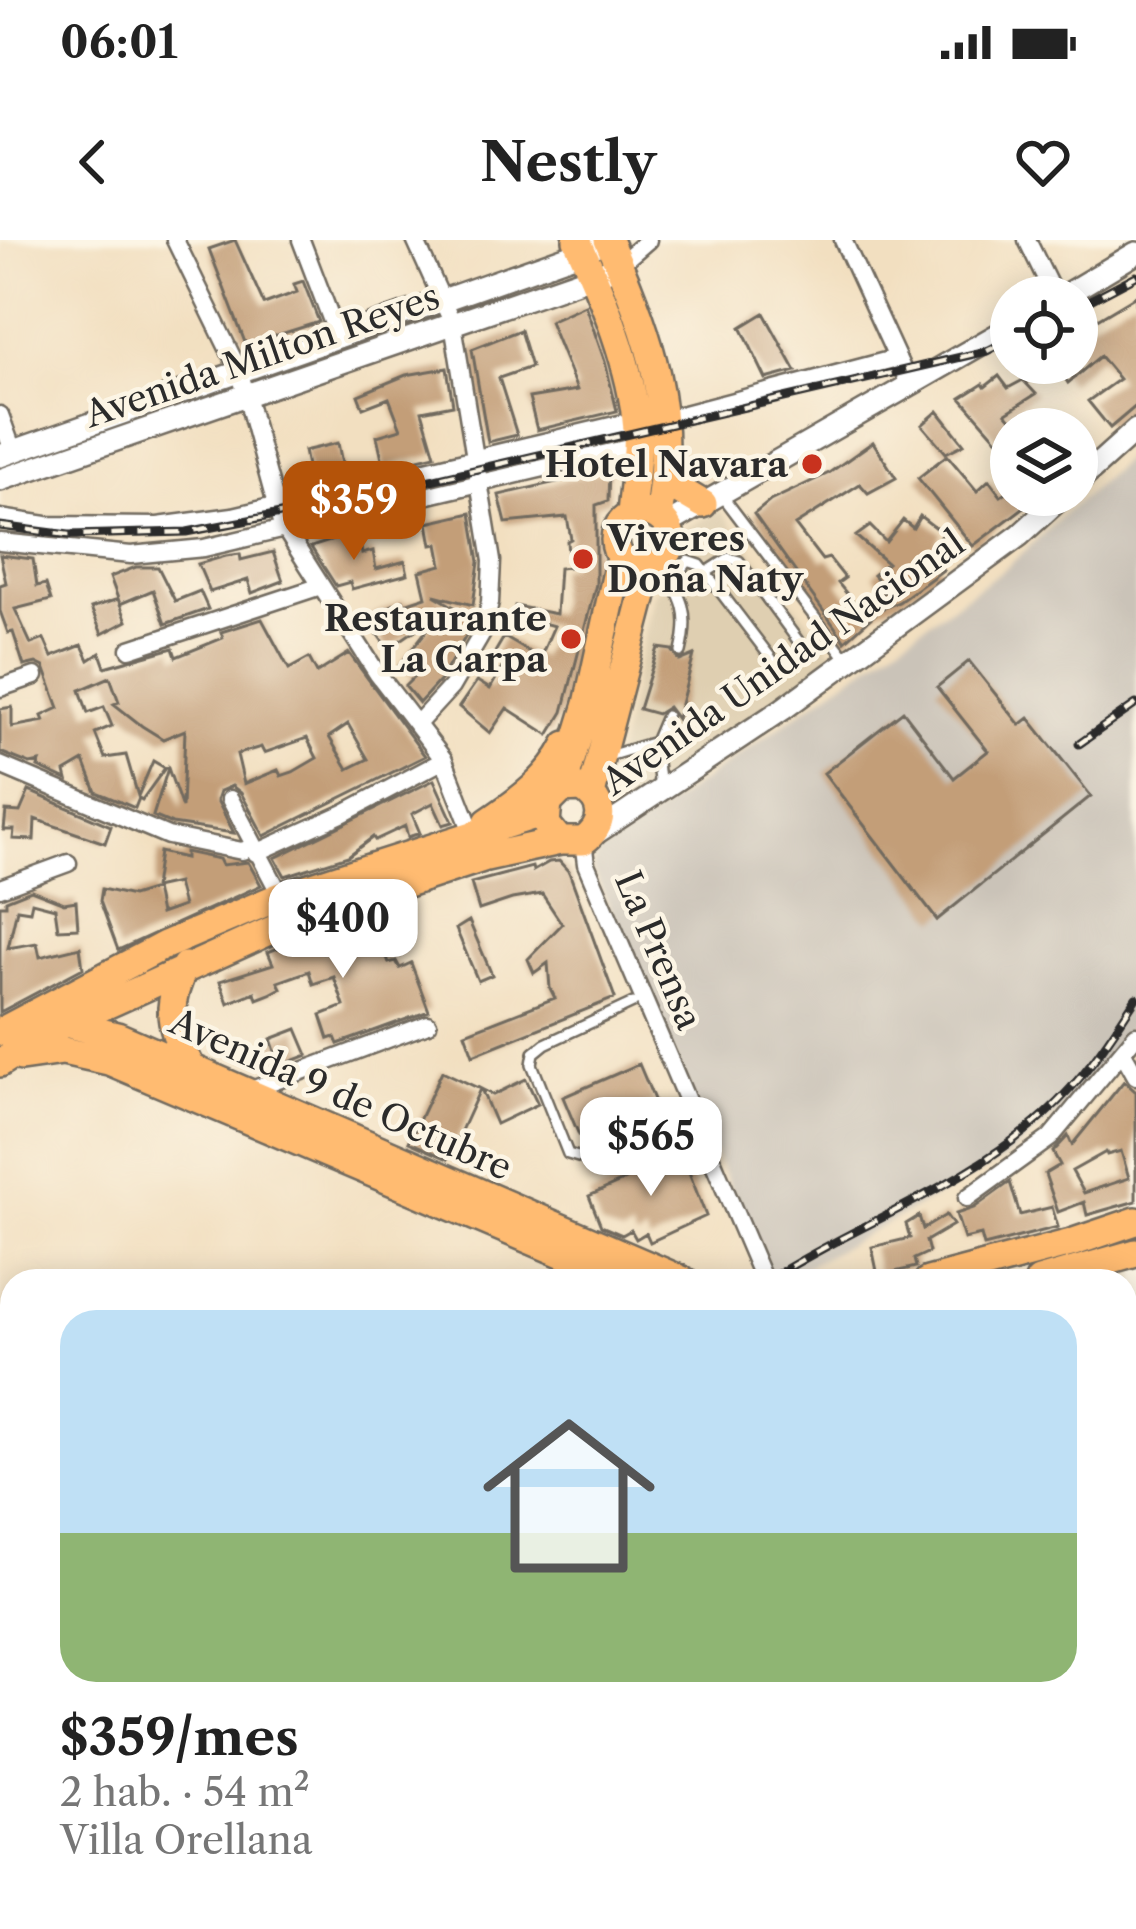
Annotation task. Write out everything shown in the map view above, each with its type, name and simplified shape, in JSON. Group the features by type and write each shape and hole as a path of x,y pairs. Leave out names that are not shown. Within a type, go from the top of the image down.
{"main road":[{"path":"598,252 643,326 665,418 664,481 652,519"},
{"path":"591,794 670,545 652,519 598,252"},
{"path":"664,481 712,499"},
{"path":"577,840 551,834 553,801 588,704 620,557 615,534 652,519"},
{"path":"620,557 639,568 660,571"},
{"path":"472,832 515,803 558,762 588,704"},
{"path":"0,1032 165,946 281,896 472,832 582,788 591,794 601,814 577,840 486,857 292,921 64,1024 0,1064"},
{"path":"185,967 171,993 172,1032 191,1067"},
{"name":"Avenida 9 de Octubre","path":"32,1015 117,1036 656,1269"},
{"name":"Avenida 9 de Octubre","path":"0,1064 35,1052 109,1061 599,1269"},
{"path":"1078,1265 1136,1221"},
{"path":"1040,1269 1136,1252"}],"street":[{"path":"175,240 240,373 281,520 318,587 444,760 472,832"},
{"path":"301,240 338,337"},
{"path":"415,240 449,312 492,561 483,632 452,686 418,723"},
{"path":"843,240 910,386"},
{"path":"1027,240 1047,276"},
{"name":"Avenida Milton Reyes","path":"0,480 248,397 598,252 646,241"},
{"path":"1097,276 1136,254"},
{"name":"Avenida Milton Reyes","path":"7,454 338,337 449,312"},
{"path":"652,519 712,499 990,339"},
{"path":"665,418 897,358"},
{"path":"0,416 7,454"},
{"path":"1098,464 1136,430"},
{"path":"0,542 131,555 204,548 473,459 636,433"},
{"path":"0,518 46,525 158,526 281,520 479,485 636,433"},
{"name":"Avenida Unidad Nacional","path":"577,840 660,791 848,661 1041,516"},
{"path":"130,649 318,587"},
{"path":"0,688 35,676"},
{"path":"0,765 169,836 242,851 344,813 444,760"},
{"path":"230,800 281,896"},
{"name":"La Prensa","path":"577,840 575,867 747,1269"},
{"name":"La Prensa","path":"577,840 759,1269"},
{"path":"0,888 68,863"},
{"path":"245,1093 428,1024"},
{"path":"967,1198 1050,1138 1136,1035"},
{"path":"1123,1053 1136,1076"}],"lane":[{"path":"712,499 848,661"},
{"path":"681,652 688,624 684,604 660,571 688,561 707,572 774,662 780,666 799,656 799,642 739,561 729,558 707,572"},
{"path":"660,791 655,742 666,716"},
{"path":"600,759 655,742"},
{"path":"633,1003 534,1053 532,1064 568,1154 585,1160 684,1123"}],"shaded area":[{"path":"1136,449 1136,1018 1115,1051 1062,1111 1002,1161 802,1269 765,1269 593,869 598,854 1006,568 1063,516 1098,516 1098,484"},
{"path":"721,511 839,659 617,812 607,787 653,595 679,567 684,528"}],"building":[{"path":"235,240 264,304 297,292 294,284 303,281 319,322 246,345 209,249"},
{"path":"1136,296 1136,406 1110,428 1088,401 1119,379 1098,358 1098,319"},
{"path":"585,305 617,411 537,430 529,398 577,390 549,321"},
{"path":"764,313 796,371 766,379 741,327"},
{"path":"520,330 531,367 499,378 517,435 488,442 472,349"},
{"path":"447,368 453,405 422,411 435,455 384,467 377,436 401,429 389,398 363,408 358,395 406,375"},
{"path":"1027,384 1036,394 1014,408 990,408 990,431 961,398 985,387"},
{"path":"938,411 964,444 946,453 922,425"},
{"path":"873,442 896,478 868,493 860,484 795,525 822,560 829,558 845,578 838,583 860,610 887,590 873,575 887,563 856,536 870,526 886,542 903,520 913,528 920,516 942,533 930,555 943,570 899,602 881,609 845,641 754,514 770,501 829,473"},
{"path":"338,443 344,474 310,481 304,451"},
{"path":"947,455 977,491 990,481 990,516 1013,516 973,546 918,478"},
{"path":"609,470 608,501 596,505 596,584 563,712 549,735 507,708 490,733 459,707 477,681 490,689 506,661 494,654 504,637 540,658 554,626 513,615 515,606 556,614 559,568 569,567 567,541 571,539 567,517 506,523 499,495"},
{"path":"471,513 479,562 473,605 434,595 471,617 471,627 441,679 419,703 405,686 414,677 399,666 440,613 388,649 366,618 403,600 405,604 426,597 420,571 442,565 428,523"},
{"path":"358,532 362,554 373,551 376,569 405,561 408,574 352,589 350,582 336,586 311,547"},
{"path":"273,552 283,581 252,593 248,580 210,592 198,564 226,556 240,554 241,560"},
{"path":"0,555 33,559 37,586 46,584 51,600 15,609 31,644 44,639 52,657 82,645 89,660 100,653 105,667 173,648 176,657 223,638 221,632 262,619 289,669 309,658 317,673 349,653 425,756 264,836 241,793 232,786 220,791 217,800 234,833 172,824 153,816 168,768 182,808 185,730 163,739 142,726 114,704 119,702 110,677 80,690 88,713 104,707 112,726 95,733 105,758 126,755 138,796 153,761 165,768 135,808 96,792 84,761 65,772 67,780 38,767 40,762 30,764 0,752 0,709 12,707 12,727 44,721 42,716 59,708 44,667 24,666 13,632 8,633 0,611 0,585 6,583","holes":["348,724 368,759 348,769 329,737","307,738 317,758 293,772 281,776 278,770 244,784 237,754 261,747 264,753"]},
{"path":"136,567 158,567 175,601 200,591 208,609 165,624 153,590 120,604 110,577"},
{"path":"118,599 127,621 102,634 91,608"},
{"path":"658,648 672,650 680,661 694,655 677,719 668,707 657,714 639,709"},
{"path":"969,661 1020,725 1029,718 1091,796 937,920 824,773 903,711 954,778 988,751 937,687"},
{"path":"434,780 453,822 443,825 433,803 412,814 420,833 408,837 405,826 373,837 348,856 285,876 275,858"},
{"path":"29,791 111,826 105,843 35,819 34,840 13,839 14,830 4,830 6,811 20,812"},
{"path":"159,852 219,859 222,865 248,862 261,885 118,950 100,901 102,889 132,896 155,889 160,914 183,906 177,883 154,888"},
{"path":"559,861 569,872 615,998 473,1055 465,1033 555,998 548,963 534,973 528,959 562,924 542,894 479,910 471,883"},
{"path":"31,890 64,903 76,901 78,928 58,929 55,908 32,902 30,911 17,909 8,948 37,943 40,957 80,947 83,968 0,1012 0,905"},
{"path":"372,914 389,963 396,961 400,968 411,963 429,1011 338,1044 335,1037 329,1039 321,1015 344,1006 334,977 313,984 309,971 278,982 281,988 270,994 257,999 255,992 228,1003 220,981 273,964 268,952 317,932 323,953 356,941 348,921"},
{"path":"469,921 492,975 478,981 456,929"},
{"path":"297,1029 308,1055 280,1066 271,1039"},
{"path":"639,1064 655,1102 579,1135 563,1097"},
{"path":"442,1071 480,1089 448,1159 409,1142"},
{"path":"526,1079 538,1104 496,1124 481,1089 493,1095"},
{"path":"1124,1081 1136,1092 1136,1201 1087,1215 1084,1202 1058,1212 1045,1174 1060,1165 1053,1152 1068,1136 1072,1145","holes":["1121,1151 1129,1178 1084,1193 1072,1171 1106,1152"]},
{"path":"680,1149 706,1216 650,1242 646,1233 636,1239 631,1230 622,1235 601,1226 589,1196 625,1180 621,1172"},
{"path":"1010,1182 1020,1215 1052,1207 1058,1227 984,1246 981,1235 964,1239 956,1214 974,1208"},
{"path":"946,1215 953,1225 926,1241 929,1252 914,1259 916,1267 877,1269 872,1247 910,1238 906,1224 919,1216 923,1229"}],"railway":[{"path":"1098,296 1136,276"},
{"path":"0,526 69,535 187,532 301,510 990,350"},
{"path":"1079,744 1136,704"},
{"path":"788,1269 945,1184 1013,1140 1071,1088 1136,998"}],"place":[{"name":"Hotel Navara","path":"812,464"},
{"name":"Viveres Doña Naty","path":"583,559"},
{"name":"Restaurante La Carpa","path":"571,639"}]}
